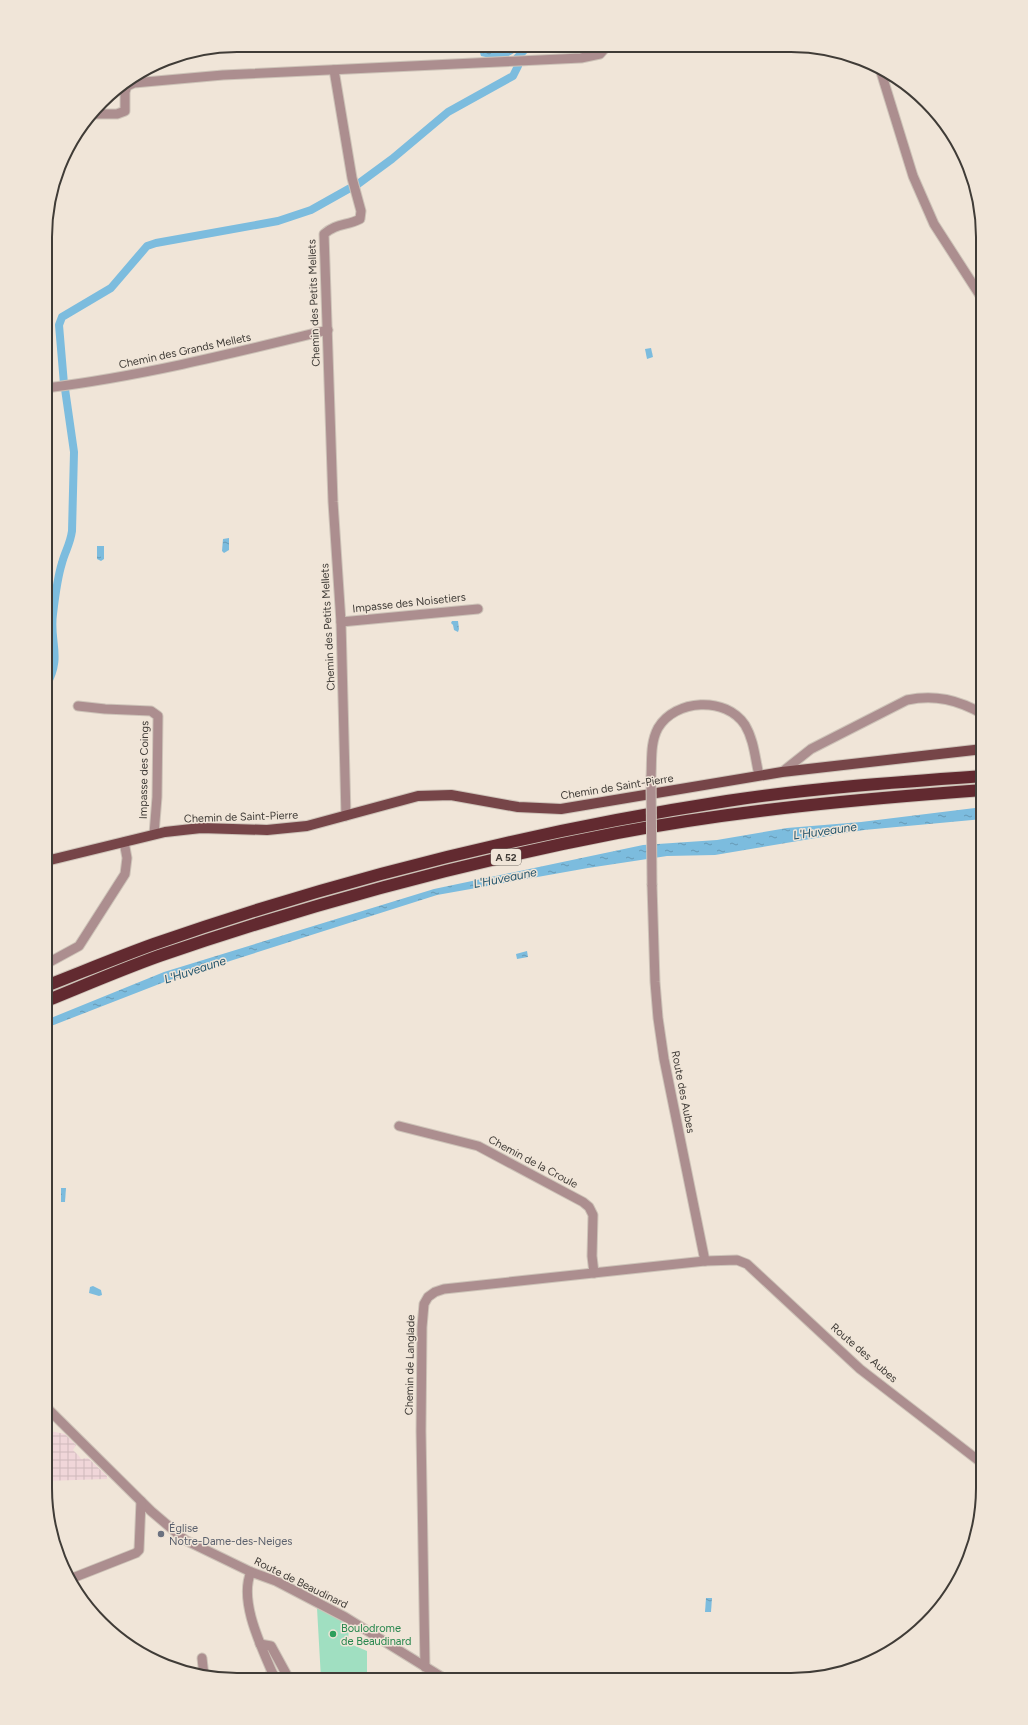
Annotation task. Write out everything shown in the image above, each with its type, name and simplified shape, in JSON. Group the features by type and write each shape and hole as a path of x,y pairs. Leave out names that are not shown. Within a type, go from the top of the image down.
{"highway":[{"name":"A 52","path":"52,984 154,944 304,896 456,854 613,820 729,800 866,784 976,776"},
{"name":"A 52","path":"52,999 157,957 332,901 461,866 618,833 731,814 868,798 976,790"}],"main road":[{"name":"Chemin de Saint-Pierre","path":"52,860 154,834 201,828 290,829 346,816 388,803 432,795 474,798 518,807 560,808 646,796 782,772 976,750"}],"street":[{"path":"134,83 223,75 581,58 600,54 602,52"},
{"name":"Chemin des Petits Mellets","path":"334,70 352,178 361,211 360,219 354,222 332,226 324,234 333,502 341,622 346,816"},
{"path":"882,76 913,176 934,224 976,289"},
{"path":"99,114 116,114 125,111 126,88"},
{"name":"Chemin des Grands Mellets","path":"52,387 112,379 165,369 328,330"},
{"name":"Impasse des Noisetiers","path":"341,622 478,609"},
{"path":"782,772 811,749 907,700 920,697 951,699 976,711"},
{"name":"Route des Aubes","path":"759,776 752,741 744,724 726,709 707,705 683,708 665,719 653,739 651,777 655,982 661,1033 705,1261 737,1260 747,1264 860,1369 976,1459"},
{"name":"Impasse des Coings","path":"78,706 152,711 158,716 158,790 154,834"},
{"path":"52,961 79,946 121,881 125,874 127,858 124,842"},
{"name":"Chemin de la Croule","path":"399,1126 478,1146 583,1202 593,1215 592,1256 594,1273"},
{"name":"Chemin de Langlade","path":"425,1667 421,1431 422,1326 424,1304 428,1297 435,1292 444,1289 705,1261"},
{"name":"Route de Beaudinard","path":"52,1413 141,1500 185,1540 251,1572 276,1581 344,1617 435,1673"},
{"path":"75,1577 139,1550 141,1500"},
{"path":"251,1572 247,1582 248,1600 260,1644 273,1673"},
{"path":"260,1644 270,1646 286,1673"},
{"path":"202,1658 203,1669"}],"shaded area":[{"path":"52,1431 65,1434 76,1445 73,1450 81,1459 88,1458 107,1476 107,1479 52,1481"}],"green space":[{"name":"Boulodrome de Beaudinard","path":"317,1608 349,1625 348,1643 367,1651 367,1673 321,1673"}],"water":[{"path":"480,52 516,52 504,58 481,56"},
{"path":"651,348 653,357 647,359 645,349"},
{"path":"229,538 229,550 224,553 222,551 223,539"},
{"path":"97,546 104,546 104,559 101,561 97,559"},
{"path":"452,621 458,621 458,632 454,630 451,623"},
{"name":"L'Huveaune","path":"976,808 976,820 864,830 715,855 667,856 588,868 437,895 167,981 52,1026 52,1018 164,972 434,889 643,845 717,840 787,828 861,822"},
{"path":"527,951 528,957 517,959 516,954"},
{"path":"61,1188 66,1188 65,1202 61,1202"},
{"path":"93,1286 101,1290 102,1295 99,1296 89,1293 90,1287"},
{"path":"706,1598 712,1598 711,1612 705,1612"}],"waterway":[{"path":"517,58 522,52"},
{"path":"358,184 392,159 448,112 513,76 518,66"},
{"path":"64,384 59,325 62,317 111,288 147,246 156,243 278,221 311,210 352,187"},
{"path":"52,624 56,588 60,569 72,531 74,452 65,389"},
{"path":"52,624 55,658 52,672"}],"place":[{"name":"Église Notre-Dame-des-Neiges","path":"161,1534"},
{"name":"Boulodrome de Beaudinard","path":"333,1634"}]}
